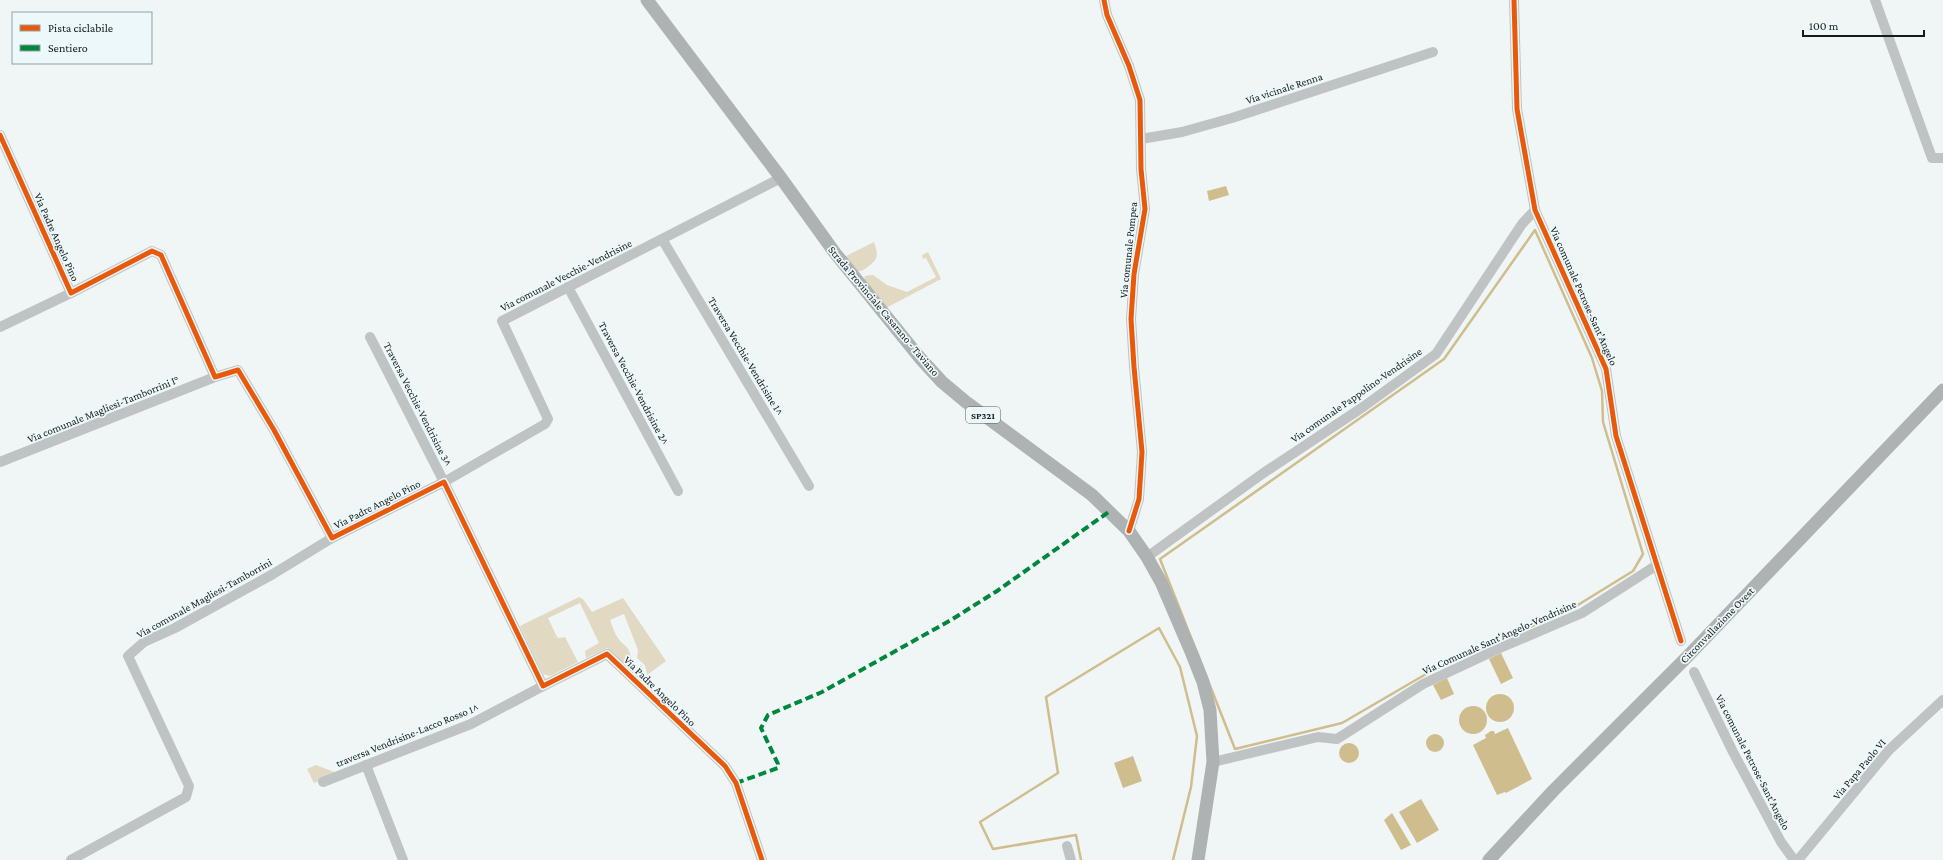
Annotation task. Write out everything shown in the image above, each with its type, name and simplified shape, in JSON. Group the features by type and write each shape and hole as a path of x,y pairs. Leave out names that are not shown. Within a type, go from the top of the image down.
{"main road":[{"name":"Strada Provinciale Casarano - Taviano","path":"647,0 781,178 835,253 942,382 1002,430 1092,495 1129,531 1147,557 1175,613 1203,682 1210,710 1214,762 1198,860"},
{"name":"Circonvallazione Ovest","path":"1489,860 1553,791 1687,657 1943,390"}],"street":[{"name":"Via comunale Pompea","path":"1104,0 1107,15 1129,66 1140,100 1141,169 1145,209 1134,274 1131,319 1142,452 1139,498 1129,531"},
{"name":"Via comunale Petrose-Sant'Angelo","path":"1514,0 1517,109 1535,210 1606,369 1616,436 1681,641"},
{"path":"1875,0 1932,158 1943,158"},
{"name":"Via vicinale Renna","path":"1141,139 1182,132 1232,118 1433,52"},
{"name":"Via Padre Angelo Pino","path":"0,135 71,293 152,251 161,255 214,377 238,370 274,430 332,538 444,482"},
{"name":"Via comunale Vecchie-Vendrisine","path":"444,482 545,424 548,419 502,321 781,178"},
{"name":"Via comunale Pappolino-Vendrisine","path":"1147,557 1262,474 1363,406 1436,354 1522,224 1535,210"},
{"name":"Traversa Vecchie-Vendrisine 1^","path":"662,239 810,486"},
{"name":"Traversa Vecchie-Vendrisine 2^","path":"568,287 678,491"},
{"path":"0,327 71,293"},
{"name":"Traversa Vecchie-Vendrisine 3^","path":"370,337 444,482"},
{"name":"Via comunale Magliesi-Tamborrini I°","path":"0,462 214,377"},
{"path":"444,482 543,686"},
{"name":"Via comunale Magliesi-Tamborrini","path":"71,860 186,797 189,786 128,656 144,642 175,628 273,574 332,538"},
{"name":"Via Comunale Sant'Angelo-Vendrisine","path":"1214,762 1318,737 1337,739 1423,684 1500,648 1582,613 1656,565"},
{"name":"Via Padre Angelo Pino","path":"543,686 607,654 725,766 736,784 762,860"},
{"name":"Via comunale Petrose-Sant'Angelo","path":"1694,672 1781,842 1794,860"},
{"name":"traversa Vendrisine-Lacco Rosso 1^","path":"323,782 471,724 543,686"},
{"name":"Via Papa Paolo VI","path":"1798,860 1889,750 1943,700"},
{"path":"366,765 403,860"},
{"path":"1067,846 1071,860"}],"shaded area":[{"path":"1226,186 1229,195 1209,201 1207,191"},
{"path":"874,242 877,253 875,261 863,270 857,271 846,256"},
{"path":"928,252 941,279 886,308 864,280 865,276 873,275 887,285 907,292 936,277 926,258 923,259 922,255"},
{"path":"579,597 583,599 592,612 623,598 666,661 647,675 645,665 637,658 638,650 624,614 610,620 616,635 629,649 630,663 626,667 607,648 586,658 585,651 599,643 580,603 548,618 557,637 565,637 578,662 550,676 543,674 520,626"},
{"path":"1501,653 1513,678 1501,684 1489,659"},
{"path":"1447,678 1454,694 1441,700 1433,685"},
{"path":"1500,694 1510,698 1514,708 1510,718 1500,722 1490,718 1486,708 1490,698"},
{"path":"1473,706 1483,710 1487,720 1483,730 1473,734 1463,730 1459,720 1463,710"},
{"path":"1508,728 1532,779 1506,793 1497,795 1473,745 1486,738 1485,735 1491,731 1494,731 1495,734"},
{"path":"1435,734 1441,737 1444,743 1441,749 1435,752 1429,749 1426,743 1429,737"},
{"path":"1349,743 1356,746 1359,753 1356,760 1349,763 1342,760 1339,753 1342,746"},
{"path":"1133,756 1142,781 1123,788 1114,763"},
{"path":"316,765 337,773 314,783 307,769"},
{"path":"1421,799 1439,830 1417,843 1399,812"},
{"path":"1392,813 1411,845 1401,850 1384,820"}],"waterway":[{"path":"1535,230 1592,358 1602,391 1603,422 1643,554 1633,571 1573,608 1433,670 1342,723 1235,749 1160,559 1444,359 1535,230"},
{"path":"1081,860 1076,835 993,849 980,822 1058,773 1046,697 1159,628 1180,667 1197,736 1191,787 1173,860"}],"marked path":[{"path":"736,783 778,768 778,764 761,728 768,715 822,692 951,620 997,591 1110,511"}],"cycle path":[{"path":"1104,0 1107,15 1129,66 1140,100 1141,169 1145,209 1134,274 1131,319 1142,452 1139,499 1129,531"},
{"path":"1514,0 1517,109 1535,210 1606,369 1616,436 1681,641"},
{"path":"0,135 71,293 152,251 161,255 215,377 238,370 274,430 332,538 444,482 543,686 607,654 725,766 736,783 762,860"}]}
